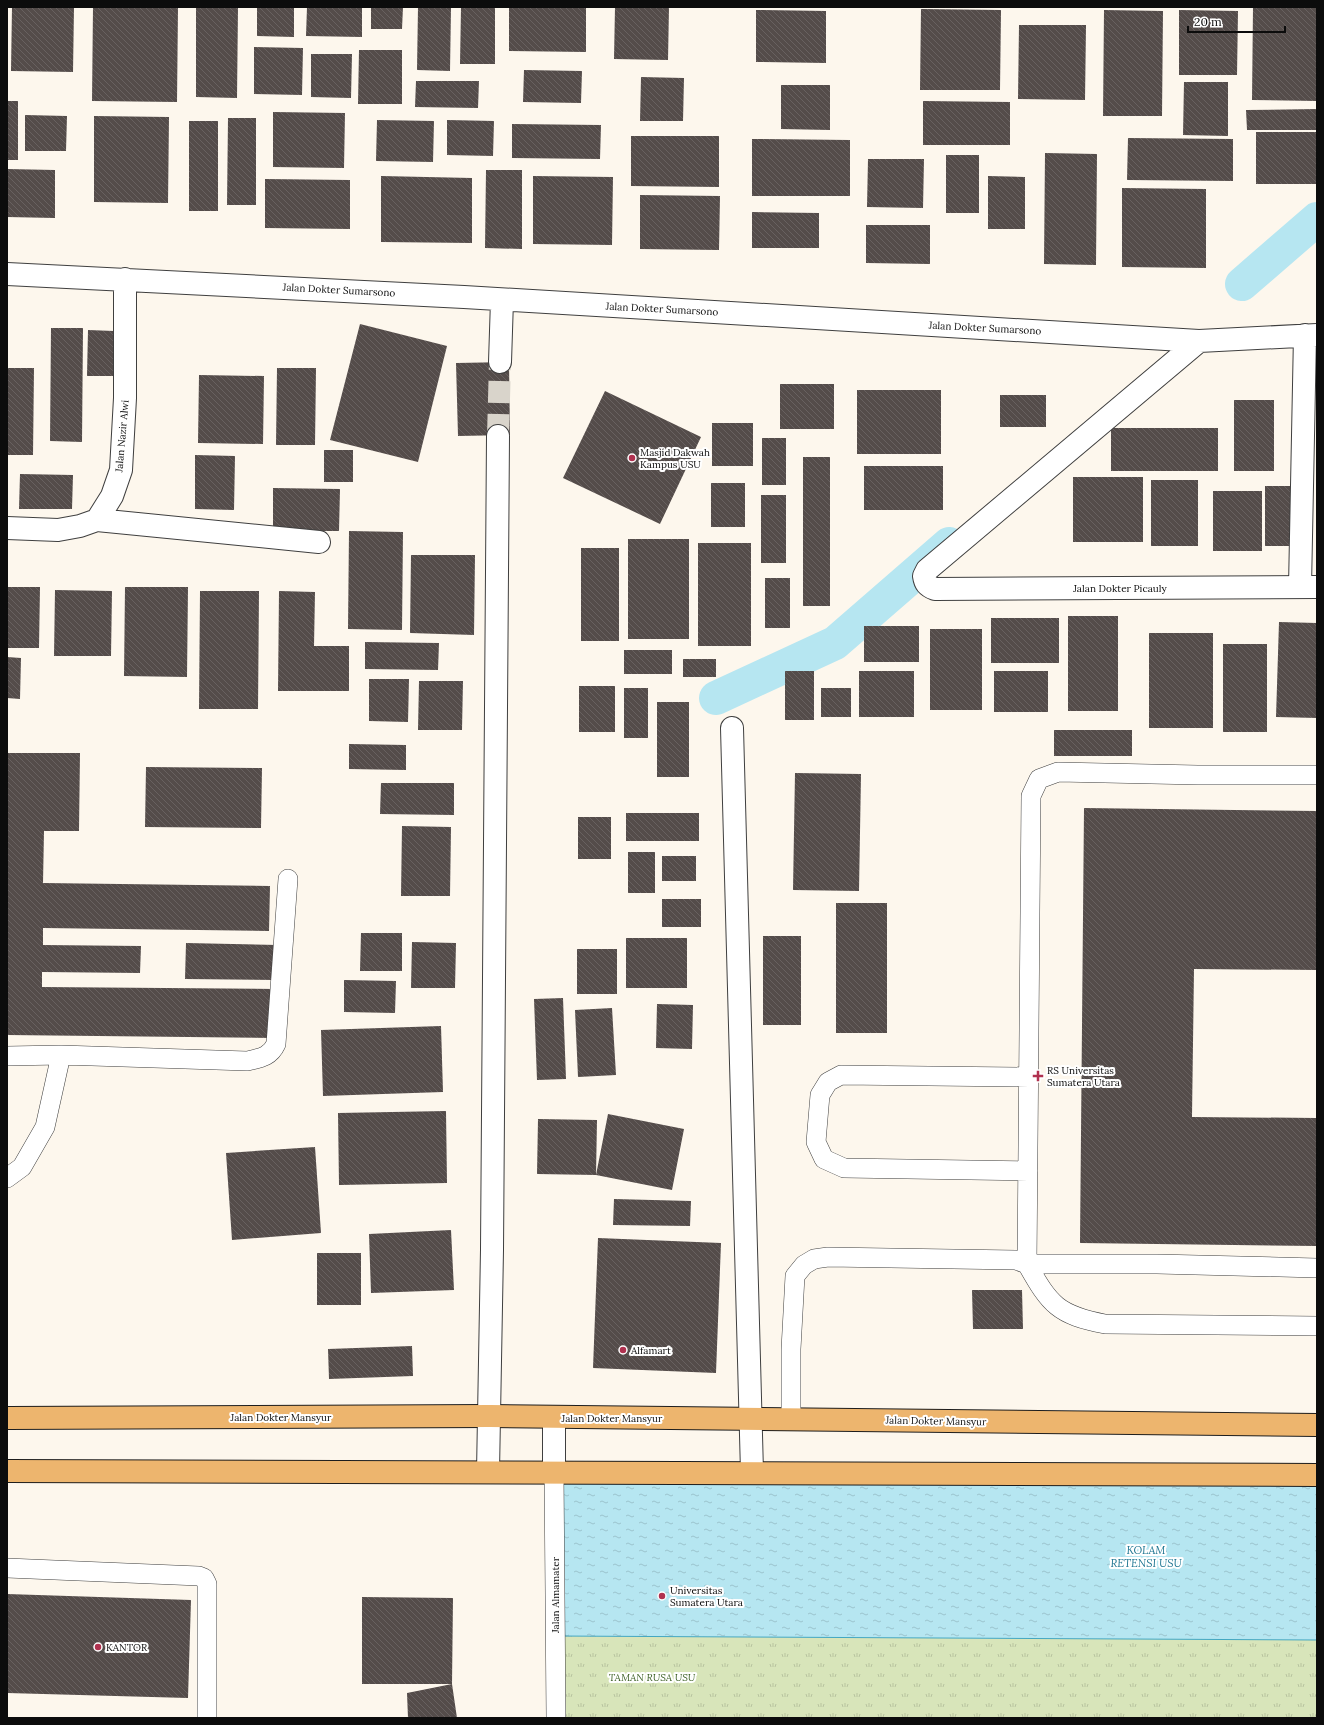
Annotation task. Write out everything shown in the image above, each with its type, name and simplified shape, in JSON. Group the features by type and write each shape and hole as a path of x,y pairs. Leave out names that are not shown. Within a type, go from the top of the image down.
{"main road":[{"name":"Jalan Dokter Mansyur","path":"7,1418 490,1416 554,1418 1317,1425"},
{"path":"7,1471 752,1472 1317,1475"}],"street":[{"name":"Jalan Dokter Sumarsono","path":"7,274 502,300 1199,341 1311,335"},
{"name":"Jalan Nazir Alwi","path":"97,520 112,496 121,470 125,398 125,279"},
{"path":"500,362 502,300"},
{"path":"1308,587 1311,335"},
{"name":"Jalan Dokter Picauly","path":"1199,341 927,570 924,576 925,582 929,587 934,589 1308,587"},
{"path":"488,1472 490,1416 498,436"},
{"path":"7,528 58,530 80,526 97,520 319,542"},
{"path":"732,728 752,1472"},
{"name":"Jalan Dokter Mansyur","path":"554,1418 554,1472"}],"lane":[{"path":"1317,775 1198,775 1058,772 1039,779 1031,796 1027,1264 1044,1293 1055,1305 1069,1314 1085,1320 1105,1324 1317,1326"},
{"path":"7,1056 61,1055 247,1060 263,1058 272,1052 276,1044 288,879"},
{"path":"7,1178 22,1167 45,1127 61,1055"},
{"path":"1028,1171 844,1168 824,1159 816,1142 820,1095 828,1082 841,1075 1029,1076"},
{"path":"791,1419 791,1349 795,1276 804,1265 814,1259 828,1257 1011,1260 1027,1264 1157,1264 1317,1268"},
{"name":"Jalan Almamater","path":"554,1472 556,1718"},
{"path":"7,1568 199,1576 204,1578 207,1584 207,1718"}],"green space":[{"name":"TAMAN RUSA USU","path":"555,1636 1317,1640 1317,1718 556,1718"}],"water":[{"name":"KOLAM RETENSI USU","path":"554,1472 1317,1475 1317,1640 555,1636"}],"building":[{"path":"12,7 74,7 73,72 11,71"},
{"path":"93,7 178,7 177,102 92,101"},
{"path":"196,7 238,7 237,98 196,97"},
{"path":"257,7 294,7 294,37 257,36"},
{"path":"307,7 362,7 362,37 306,36"},
{"path":"371,7 403,7 402,29 371,29"},
{"path":"418,7 451,7 450,71 417,70"},
{"path":"509,7 586,7 586,52 509,51"},
{"path":"615,7 669,7 668,60 614,59"},
{"path":"1253,7 1317,7 1317,101 1252,100"},
{"path":"461,8 495,8 495,64 460,64"},
{"path":"921,9 1001,10 1000,90 920,90"},
{"path":"756,10 826,11 826,63 756,62"},
{"path":"1104,10 1163,11 1162,116 1103,116"},
{"path":"1179,10 1238,11 1237,75 1179,75"},
{"path":"1019,25 1086,25 1085,100 1018,99"},
{"path":"254,47 303,48 302,95 254,94"},
{"path":"359,50 402,50 402,104 358,104"},
{"path":"311,54 352,54 351,98 311,97"},
{"path":"524,70 582,71 581,103 523,102"},
{"path":"641,77 684,78 683,121 640,121"},
{"path":"416,81 479,81 478,108 415,107"},
{"path":"1184,82 1228,82 1228,136 1183,135"},
{"path":"781,85 830,85 830,130 781,129"},
{"path":"7,101 18,101 18,160 7,160"},
{"path":"923,101 1010,102 1010,145 923,145"},
{"path":"1317,109 1317,130 1247,130 1246,110"},
{"path":"273,112 345,113 344,168 273,167"},
{"path":"25,115 67,116 66,151 25,151"},
{"path":"94,116 169,117 168,203 94,202"},
{"path":"228,118 256,118 256,205 227,205"},
{"path":"377,120 434,121 433,162 376,161"},
{"path":"447,120 494,121 493,156 447,155"},
{"path":"189,121 218,121 218,211 189,211"},
{"path":"512,124 601,125 600,159 512,158"},
{"path":"1256,132 1317,132 1317,184 1256,184"},
{"path":"631,136 719,136 719,187 631,186"},
{"path":"1128,138 1233,139 1233,181 1127,180"},
{"path":"752,139 850,140 850,196 752,196"},
{"path":"1045,153 1097,154 1096,265 1044,264"},
{"path":"946,155 979,155 979,213 946,213"},
{"path":"868,159 924,159 923,208 867,207"},
{"path":"7,169 55,170 55,218 7,217"},
{"path":"486,170 522,170 522,249 485,248"},
{"path":"381,176 472,178 472,243 381,242"},
{"path":"533,176 613,177 612,245 533,244"},
{"path":"988,176 1025,177 1025,229 988,229"},
{"path":"265,179 350,180 350,229 265,228"},
{"path":"1122,188 1206,189 1206,268 1122,267"},
{"path":"640,195 720,196 719,250 640,249"},
{"path":"752,212 819,213 819,248 752,248"},
{"path":"866,225 930,225 930,264 866,263"},
{"path":"360,324 447,346 418,462 330,440"},
{"path":"51,328 83,328 82,442 50,441"},
{"path":"88,330 114,331 114,376 87,376"},
{"path":"509,362 510,435 458,436 456,363"},
{"path":"7,368 34,368 33,455 7,455"},
{"path":"277,368 316,368 315,445 276,445"},
{"path":"199,375 264,376 263,444 198,443"},
{"path":"780,384 834,384 834,429 780,429"},
{"path":"857,390 941,390 941,454 857,454"},
{"name":"Masjid Dakwah Kampus USU","path":"605,391 701,437 660,524 563,478"},
{"path":"1000,395 1046,395 1046,427 1000,427"},
{"path":"1234,400 1274,400 1274,471 1234,471"},
{"path":"712,423 753,423 753,466 712,466"},
{"path":"1111,428 1218,428 1218,471 1111,471"},
{"path":"762,438 786,438 786,485 762,485"},
{"path":"324,450 353,450 353,482 324,482"},
{"path":"195,455 235,456 234,510 195,509"},
{"path":"803,457 830,457 830,606 803,606"},
{"path":"864,466 943,466 943,510 864,510"},
{"path":"20,474 73,475 72,509 19,509"},
{"path":"1073,477 1143,477 1143,542 1073,542"},
{"path":"1151,480 1198,480 1198,546 1151,546"},
{"path":"711,483 745,483 745,527 711,527"},
{"path":"1265,486 1292,486 1292,546 1265,546"},
{"path":"273,488 340,489 339,531 273,531"},
{"path":"1213,491 1262,491 1262,551 1213,551"},
{"path":"761,495 786,495 786,563 761,563"},
{"path":"349,531 403,532 402,630 348,629"},
{"path":"628,539 689,539 689,639 628,639"},
{"path":"698,543 751,543 751,646 698,646"},
{"path":"581,548 619,548 619,641 581,641"},
{"path":"411,555 475,555 474,635 410,633"},
{"path":"765,578 790,578 790,628 765,628"},
{"path":"7,587 40,587 39,648 7,648"},
{"path":"125,587 188,587 187,677 124,676"},
{"path":"55,590 112,591 111,656 54,656"},
{"path":"200,591 259,591 258,709 199,709"},
{"path":"279,591 315,592 314,646 349,646 349,691 278,691"},
{"path":"1068,616 1118,616 1118,711 1068,711"},
{"path":"991,618 1059,618 1059,663 991,663"},
{"path":"1279,622 1317,623 1317,718 1276,717"},
{"path":"864,626 919,626 919,662 864,662"},
{"path":"930,629 982,629 982,710 930,710"},
{"path":"1149,633 1213,633 1213,728 1149,728"},
{"path":"365,642 439,643 438,670 365,669"},
{"path":"1223,644 1267,644 1267,732 1223,732"},
{"path":"624,650 672,650 672,674 624,674"},
{"path":"7,657 21,658 20,699 7,698"},
{"path":"683,659 716,659 716,677 683,677"},
{"path":"785,671 814,671 814,720 785,720"},
{"path":"859,671 914,671 914,717 859,717"},
{"path":"994,671 1048,671 1048,712 994,712"},
{"path":"369,679 409,679 408,722 369,721"},
{"path":"419,681 463,681 462,730 418,730"},
{"path":"579,686 615,686 615,732 579,732"},
{"path":"624,688 648,688 648,738 624,738"},
{"path":"821,688 851,688 851,717 821,717"},
{"path":"657,702 689,702 689,777 657,777"},
{"path":"1054,730 1132,730 1132,756 1054,756"},
{"path":"349,744 406,745 406,770 349,769"},
{"path":"7,753 80,753 79,831 44,831 43,883 270,886 269,931 43,928 43,945 141,946 140,973 42,972 42,987 276,989 275,1038 7,1035"},
{"path":"146,767 262,768 261,828 145,827"},
{"path":"795,773 861,774 859,891 793,890"},
{"path":"381,783 454,783 454,815 380,814"},
{"path":"1084,808 1317,811 1317,970 1194,969 1192,1117 1317,1118 1317,1246 1080,1243"},
{"path":"626,813 699,813 699,841 626,841"},
{"path":"578,817 611,817 611,859 578,859"},
{"path":"402,826 451,827 450,896 401,896"},
{"path":"628,852 655,852 655,893 628,893"},
{"path":"662,856 696,856 696,881 662,881"},
{"path":"662,899 701,899 701,927 662,927"},
{"path":"836,903 887,903 887,1033 836,1033"},
{"path":"361,933 402,933 402,971 360,971"},
{"path":"763,936 801,936 801,1025 763,1025"},
{"path":"626,938 687,938 687,988 626,988"},
{"path":"412,942 456,943 455,988 411,988"},
{"path":"186,943 278,945 278,980 185,979"},
{"path":"577,949 617,949 617,994 577,994"},
{"path":"344,980 396,981 395,1013 344,1012"},
{"path":"563,998 566,1079 537,1080 534,999"},
{"path":"657,1004 693,1005 692,1049 656,1048"},
{"path":"612,1008 616,1075 578,1077 575,1010"},
{"path":"441,1026 443,1092 323,1096 321,1030"},
{"path":"446,1111 447,1183 339,1185 338,1113"},
{"path":"608,1114 684,1129 672,1190 596,1175"},
{"path":"538,1119 597,1120 596,1175 537,1174"},
{"path":"315,1147 321,1233 232,1240 226,1153"},
{"path":"614,1199 691,1201 690,1226 613,1225"},
{"path":"451,1230 454,1290 371,1293 369,1234"},
{"path":"598,1238 721,1243 716,1373 593,1368"},
{"path":"317,1253 361,1253 361,1305 317,1305"},
{"path":"972,1290 1022,1290 1023,1329 973,1329"},
{"path":"412,1346 413,1376 329,1379 328,1349"},
{"name":"KANTOR","path":"7,1594 191,1600 188,1698 7,1693"},
{"path":"362,1597 453,1598 452,1684 362,1684"},
{"path":"452,1684 457,1718 408,1718 407,1693"}],"waterway":[{"path":"1242,284 1317,219"},
{"path":"716,698 835,643 949,544"}],"tunnel":[{"path":"498,436 500,362"}],"place":[{"name":"Masjid Dakwah Kampus USU","path":"632,458"},
{"name":"RS Universitas Sumatera Utara","path":"1038,1076"},
{"name":"Alfamart","path":"623,1350"},
{"name":"Universitas Sumatera Utara","path":"662,1596"},
{"name":"KANTOR","path":"98,1647"}]}
